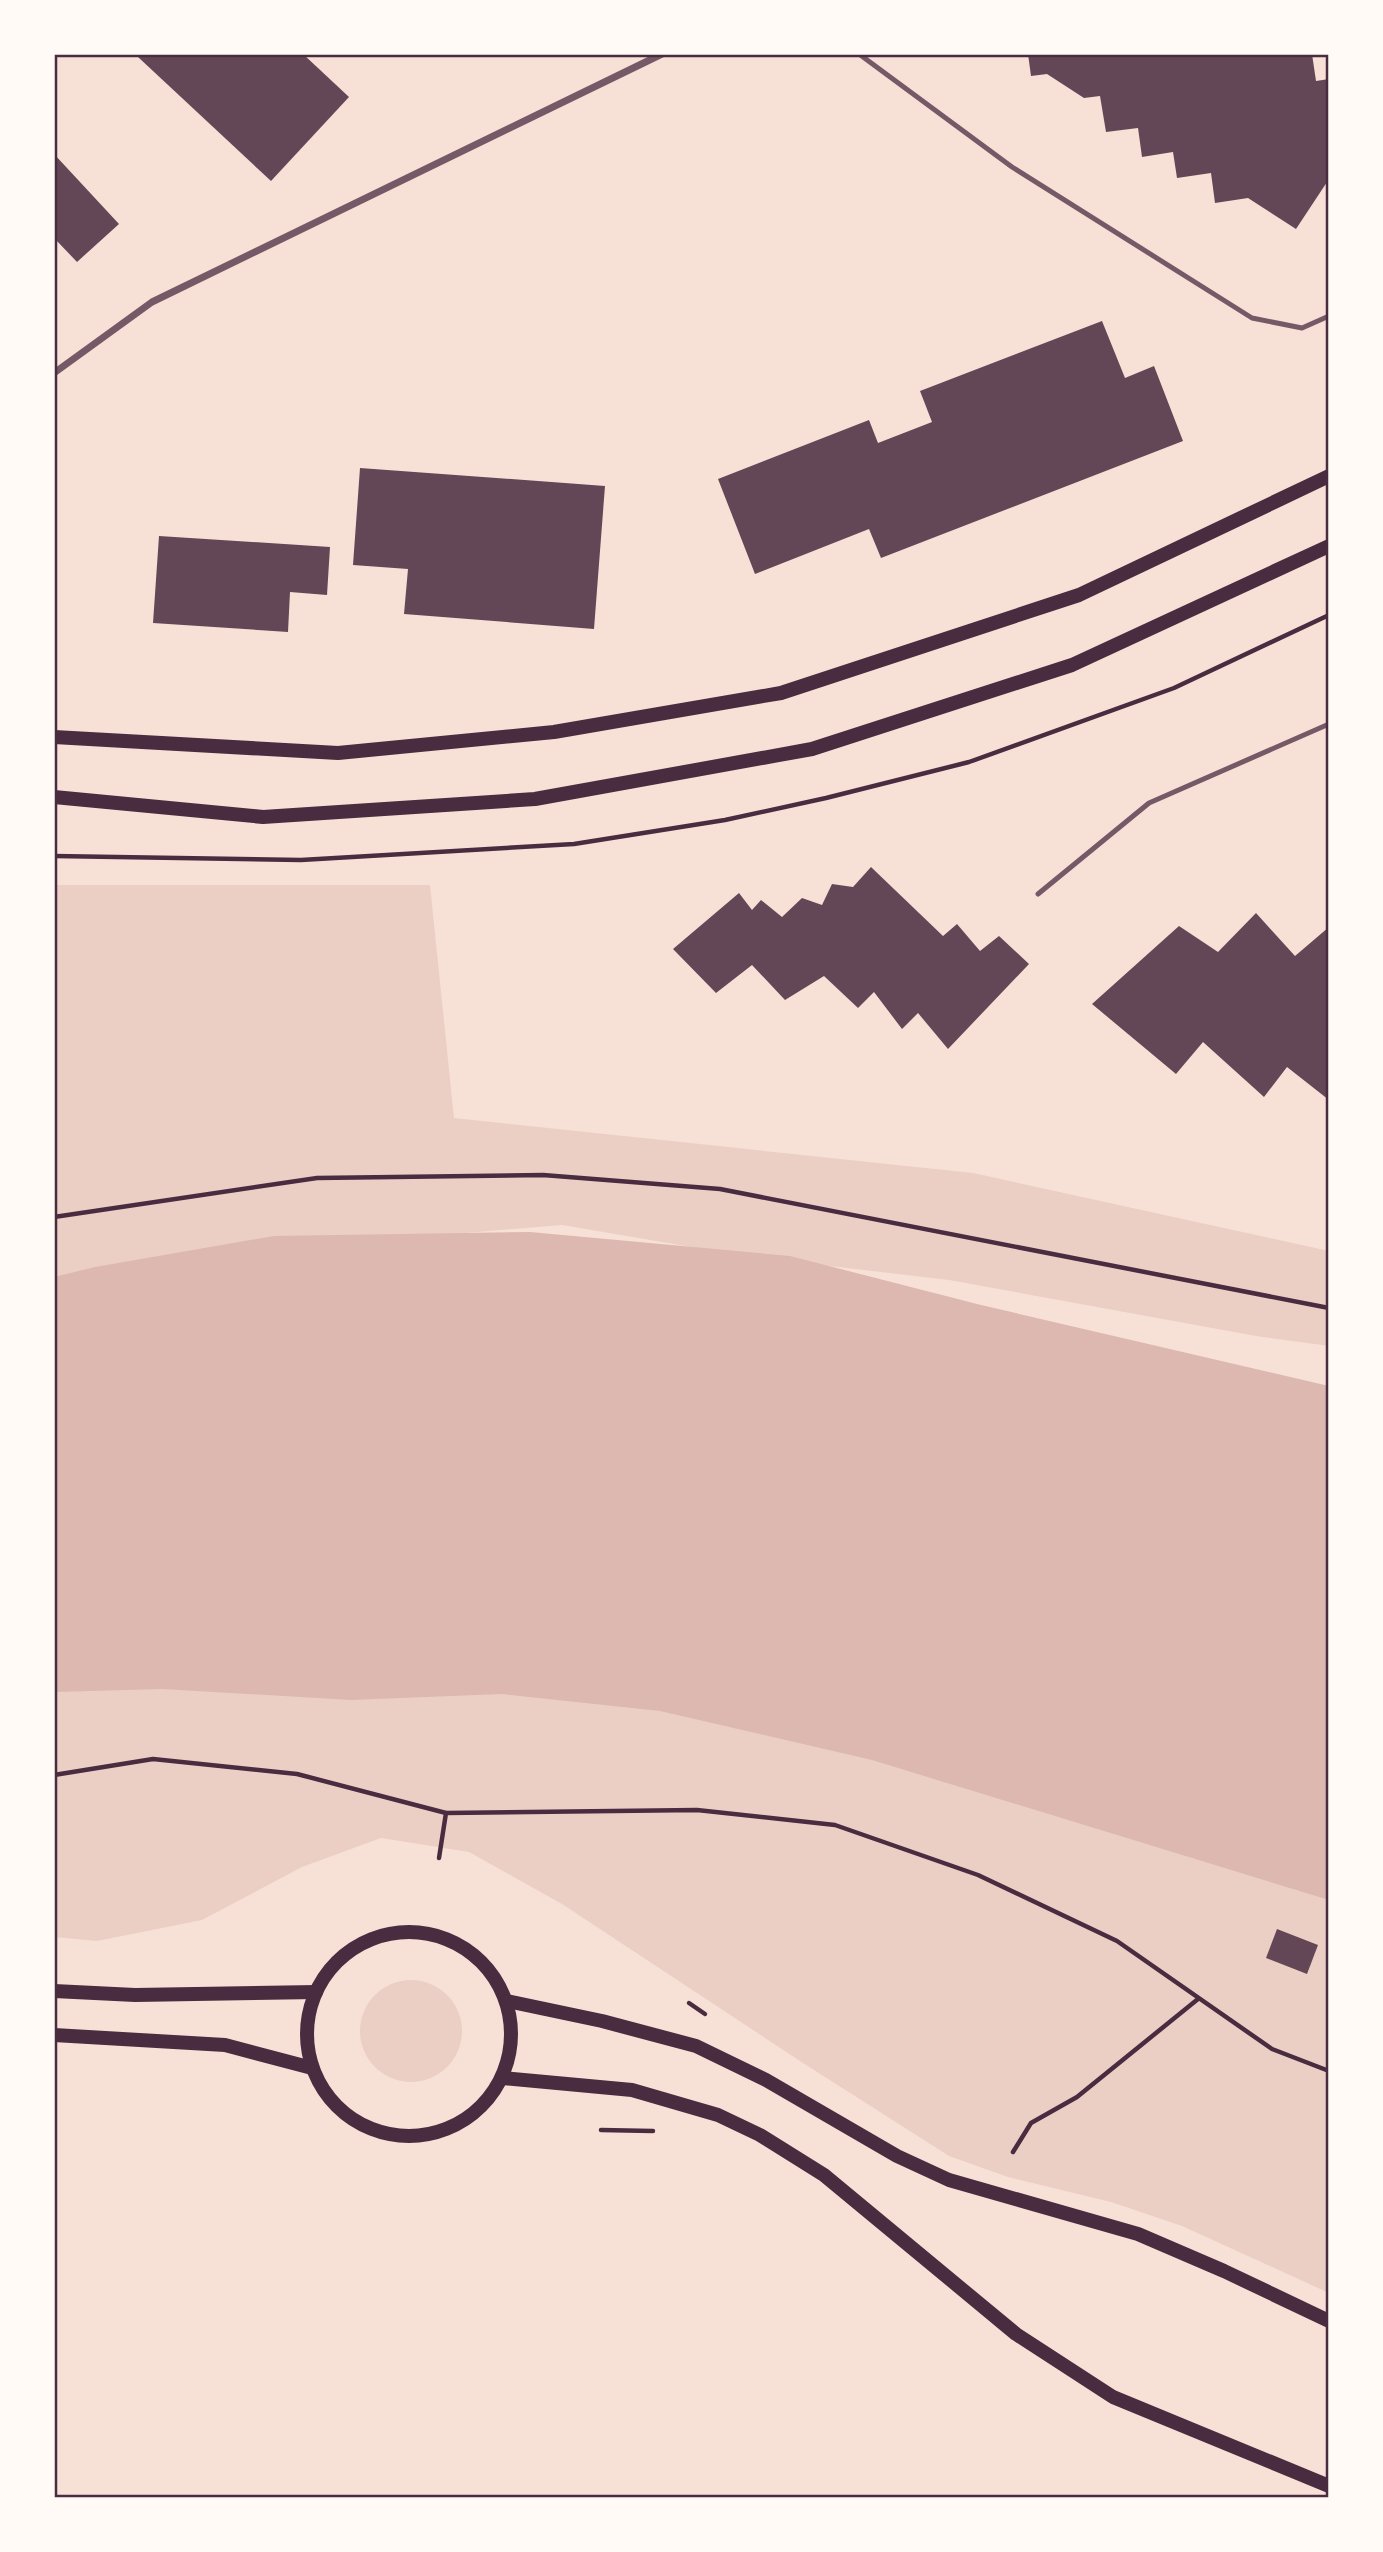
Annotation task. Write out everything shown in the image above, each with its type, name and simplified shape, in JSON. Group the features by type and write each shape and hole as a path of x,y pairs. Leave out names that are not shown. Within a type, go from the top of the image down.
{"main road":[{"path":"54,737 338,753 554,732 781,693 1079,595 1329,477"},
{"path":"54,797 263,817 535,799 812,749 1072,665 1329,546"},
{"path":"397,1932 431,1934 463,1947 490,1970 506,2001 512,2026 511,2053 503,2078 483,2106 455,2127 422,2136 387,2135 355,2122 328,2098 312,2068 306,2043 308,2017 316,1992 335,1963 363,1943 397,1932"},
{"path":"54,1992 135,1995 316,1992"},
{"path":"506,2001 601,2021 696,2046 766,2080 897,2156 949,2180 1138,2234 1329,2321"},
{"path":"54,2035 225,2045 312,2068"},
{"path":"503,2078 632,2091 718,2115 760,2135 824,2175 1016,2334 1113,2397 1329,2486"}],"street":[{"path":"54,373 152,302 662,54"}],"lane":[{"path":"859,54 1012,167 1252,318 1302,328 1329,316"},
{"path":"1038,894 1149,803 1329,724"}],"path":[{"path":"54,1217 317,1178 543,1175 720,1189 1329,1308"},
{"path":"54,1774 153,1759 297,1774 446,1813 697,1810 835,1825 991,1881 1117,1941 1272,2049 1329,2071"},
{"path":"439,1858 446,1813"},
{"path":"1013,2152 1031,2123 1077,2097 1198,1999"}],"shaded area":[{"path":"54,885 430,885 454,1118 973,1173 1329,1251 1329,1346 1256,1336 949,1280 744,1256 562,1225 380,1240 54,1293"},
{"path":"530,1232 790,1256 981,1305 1329,1386 1329,1900 872,1760 660,1711 502,1694 351,1700 162,1689 54,1692 54,1277 95,1267 274,1236"},
{"path":"154,1637 1329,1808 1329,2293 1182,2226 1111,2202 1008,2177 949,2156 562,1904 469,1852 381,1838 302,1867 202,1920 97,1941 54,1937 54,1643"},
{"path":"411,1980 431,1984 447,1995 458,2011 462,2031 458,2051 447,2067 431,2078 411,2082 391,2078 375,2067 364,2051 360,2031 364,2011 375,1995 391,1984"}],"building":[{"path":"141,54 303,54 349,97 271,181 138,57"},
{"path":"1028,54 1312,54 1316,81 1329,79 1329,179 1296,229 1248,198 1215,203 1211,173 1177,178 1173,152 1142,157 1138,128 1106,132 1100,96 1084,98 1047,74 1031,76"},
{"path":"54,154 119,224 77,262 56,240 54,242"},
{"path":"1102,321 1125,378 1154,366 1183,441 881,558 869,529 755,574 718,479 869,420 878,443 932,422 920,391"},
{"path":"360,468 605,486 594,629 404,614 408,569 353,565"},
{"path":"159,536 330,547 327,595 290,592 288,632 153,623"},
{"path":"871,867 943,936 957,924 980,951 999,936 1029,964 948,1049 918,1013 902,1029 874,992 858,1008 824,976 785,1000 752,965 716,993 673,949 739,893 752,910 761,900 782,917 802,898 822,905 832,884 853,887"},
{"path":"1256,913 1295,956 1329,927 1329,1100 1287,1067 1264,1097 1203,1042 1176,1074 1092,1004 1179,926 1218,952"},
{"path":"1277,1929 1318,1945 1307,1974 1266,1958"}]}
